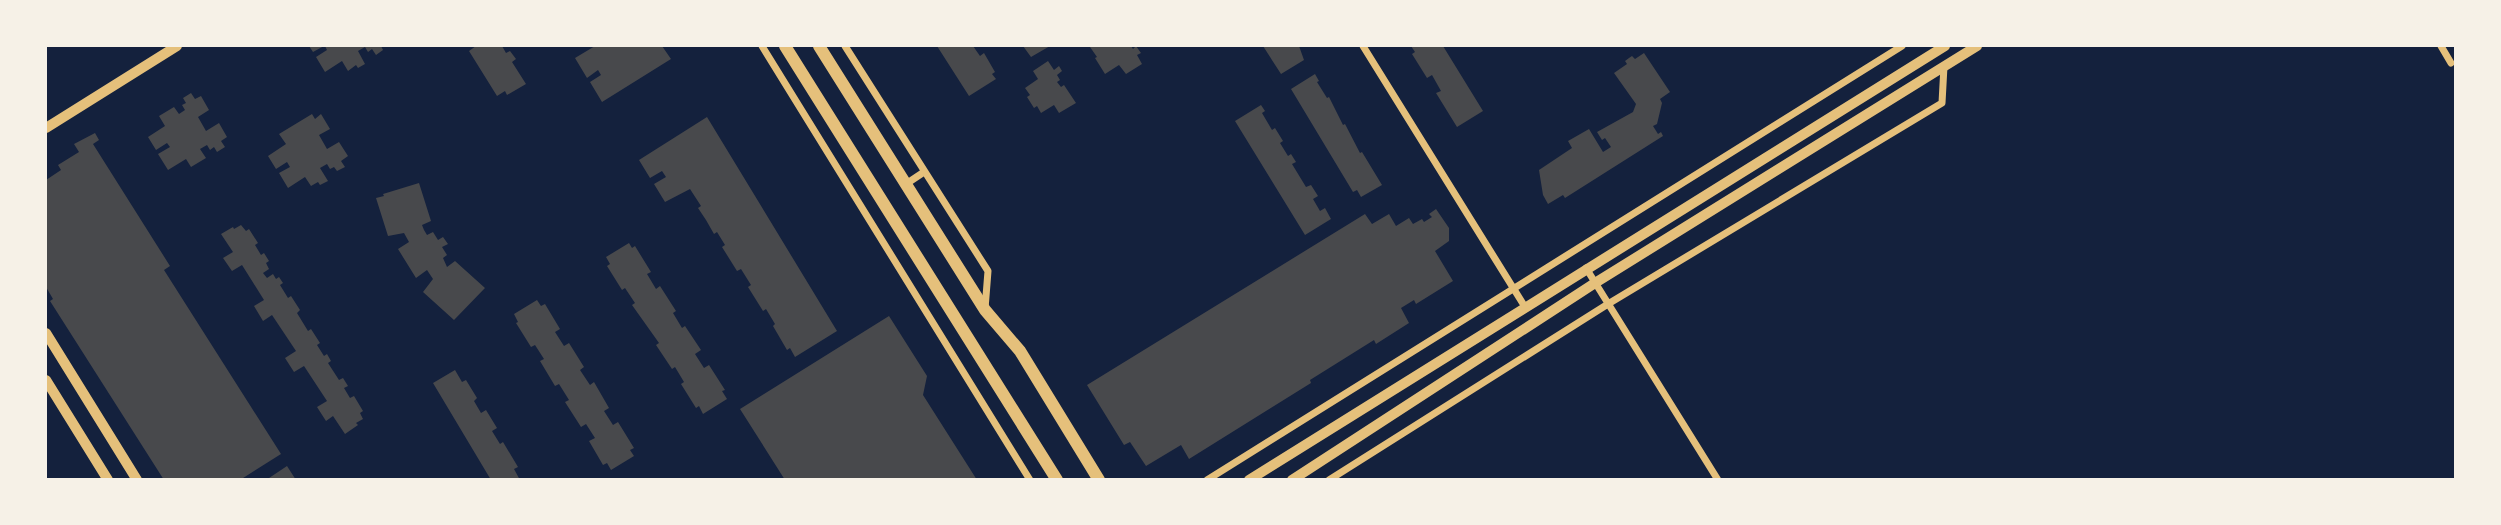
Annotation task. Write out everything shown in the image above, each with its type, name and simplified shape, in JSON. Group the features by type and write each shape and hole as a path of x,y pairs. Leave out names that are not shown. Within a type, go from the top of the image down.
{"main road":[{"path":"785,46 1057,480"},
{"path":"819,46 985,310 1020,351 1099,480"},
{"path":"1249,480 1945,46"},
{"path":"1292,480 1595,283 1977,46"}],"street":[{"path":"46,128 177,46"},
{"path":"762,46 1030,480"},
{"path":"845,46 988,271 985,310"},
{"path":"1363,46 1525,307"},
{"path":"1207,480 1902,46"},
{"path":"2441,46 2451,63"},
{"path":"1329,480 1608,304 1942,103 1944,66"},
{"path":"905,184 925,172"},
{"path":"1586,268 1718,480"},
{"path":"46,333 137,480"},
{"path":"46,380 108,480"}],"building":[{"path":"309,46 324,46 313,52"},
{"path":"325,46 381,46 383,50 376,55 372,49 368,52 365,47 358,51 365,64 358,68 356,65 348,71 342,61 325,72 316,57 327,50"},
{"path":"476,46 502,46 506,53 510,51 516,59 512,62 526,84 507,95 505,91 497,96 469,51"},
{"path":"595,46 662,46 671,59 602,102 590,82 601,75 598,70 587,78 575,58"},
{"path":"937,46 973,46 980,56 984,53 996,79 969,96"},
{"path":"1023,46 1050,46 1031,57"},
{"path":"1131,46 1133,49 1136,46 1141,53 1137,55 1142,64 1126,74 1119,65 1105,74 1095,58 1097,57 1090,47"},
{"path":"1263,46 1299,46 1304,60 1281,74"},
{"path":"1411,46 1443,46 1483,111 1457,127 1436,93 1441,91 1432,75 1427,78 1412,54 1415,52"},
{"path":"1644,53 1670,92 1660,99 1662,103 1657,124 1653,126 1658,134 1661,132 1663,136 1565,198 1563,195 1548,204 1543,195 1539,170 1572,148 1568,141 1589,129 1603,152 1611,147 1597,132 1633,112 1636,104 1614,73 1627,64 1625,61 1632,56 1635,59"},
{"path":"1048,61 1054,70 1059,66 1062,71 1057,75 1060,80 1057,82 1061,87 1064,85 1076,103 1059,113 1054,105 1041,113 1037,106 1034,108 1025,88 1038,79 1033,71"},
{"path":"1315,74 1319,81 1317,82 1327,98 1329,97 1343,125 1345,124 1360,153 1362,152 1382,185 1361,197 1357,190 1353,192 1291,89"},
{"path":"191,93 195,99 201,96 209,110 198,117 206,131 219,123 227,137 221,141 225,147 217,152 214,147 210,150 207,145 200,149 206,158 191,167 186,159 168,170 158,154 170,147 167,143 156,150 148,137 165,126 159,116 174,107 179,114 185,110 182,105 186,103 183,98"},
{"path":"1261,105 1265,111 1262,113 1272,130 1275,128 1288,156 1291,154 1296,162 1292,164 1306,187 1311,185 1318,196 1313,199 1320,211 1325,208 1331,219 1305,235 1235,121"},
{"path":"312,114 315,119 321,114 330,129 319,135 327,149 339,142 348,156 341,161 345,167 337,171 334,167 330,169 327,164 320,168 328,181 311,186 305,177 288,188 279,173 290,167 287,162 276,169 268,156 286,144 279,134"},
{"path":"707,117 837,331 795,357 790,348 787,350 766,309 763,311 748,287 751,285 741,269 737,271 722,247 725,245 717,232 714,234 690,189 665,202 654,184 666,177 662,171 650,178 639,160"},
{"path":"95,133 99,140 93,144 170,266 164,270 281,454 240,480 164,480 50,301 53,299 46,287 46,180 61,170 58,165 79,152 74,144"},
{"path":"419,183 431,221 422,225 427,235 433,232 438,240 443,237 448,244 442,247 447,255 443,258 447,267 455,261 485,288 454,320 423,292 433,279 427,270 416,278 398,249 409,242 404,233 388,236 376,198"},
{"path":"1436,209 1449,228 1449,241 1435,251 1453,281 1416,304 1414,300 1401,308 1409,323 1376,344 1374,340 1189,459 1181,445 1146,466 1130,442 1124,445 1087,385 1365,214 1372,224 1389,214 1396,226 1409,218 1413,224 1422,219 1424,222 1432,217 1429,214"},
{"path":"241,225 246,231 249,229 258,243 255,245 261,255 264,253 269,261 266,263 269,269 263,273 267,278 273,274 276,279 279,277 283,283 280,285 300,310 297,313 308,331 311,329 320,343 317,345 331,361 328,363 339,380 343,378 348,386 344,388 350,398 354,396 363,411 360,413 363,419 345,434 333,416 326,421 317,407 327,401 304,366 294,372 285,358 296,351 272,315 263,321 254,306 264,300 242,265 232,271 223,258 233,252 221,234"},
{"path":"629,243 632,248 635,246 651,272 647,274 656,289 660,286 676,311 673,313 682,328 685,326 701,350 695,354 704,368 709,365 725,390 722,391 727,399 703,414 681,384 684,382 675,367 672,369 656,345 659,343 632,305 635,303 625,288 622,290 607,266 610,264 606,257"},
{"path":"537,300 541,306 545,304 560,329 555,332 564,346 569,343 584,367 580,370 590,385 594,382 609,408 604,411 613,425 618,422 634,448 630,450 634,456 611,470 607,463 603,465 589,441 595,438 586,424 581,427 565,402 569,400 559,384 555,386 540,361 544,359 535,345 531,347 516,323 518,322 514,314"},
{"path":"889,316 927,376 923,395 977,480 785,480 740,409"},
{"path":"455,370 462,382 466,380 477,398 474,401 481,413 486,410 497,428 492,431 500,444 503,442 518,467 514,469 520,480 491,480 433,383"},
{"path":"287,466 296,480 266,480"}]}
